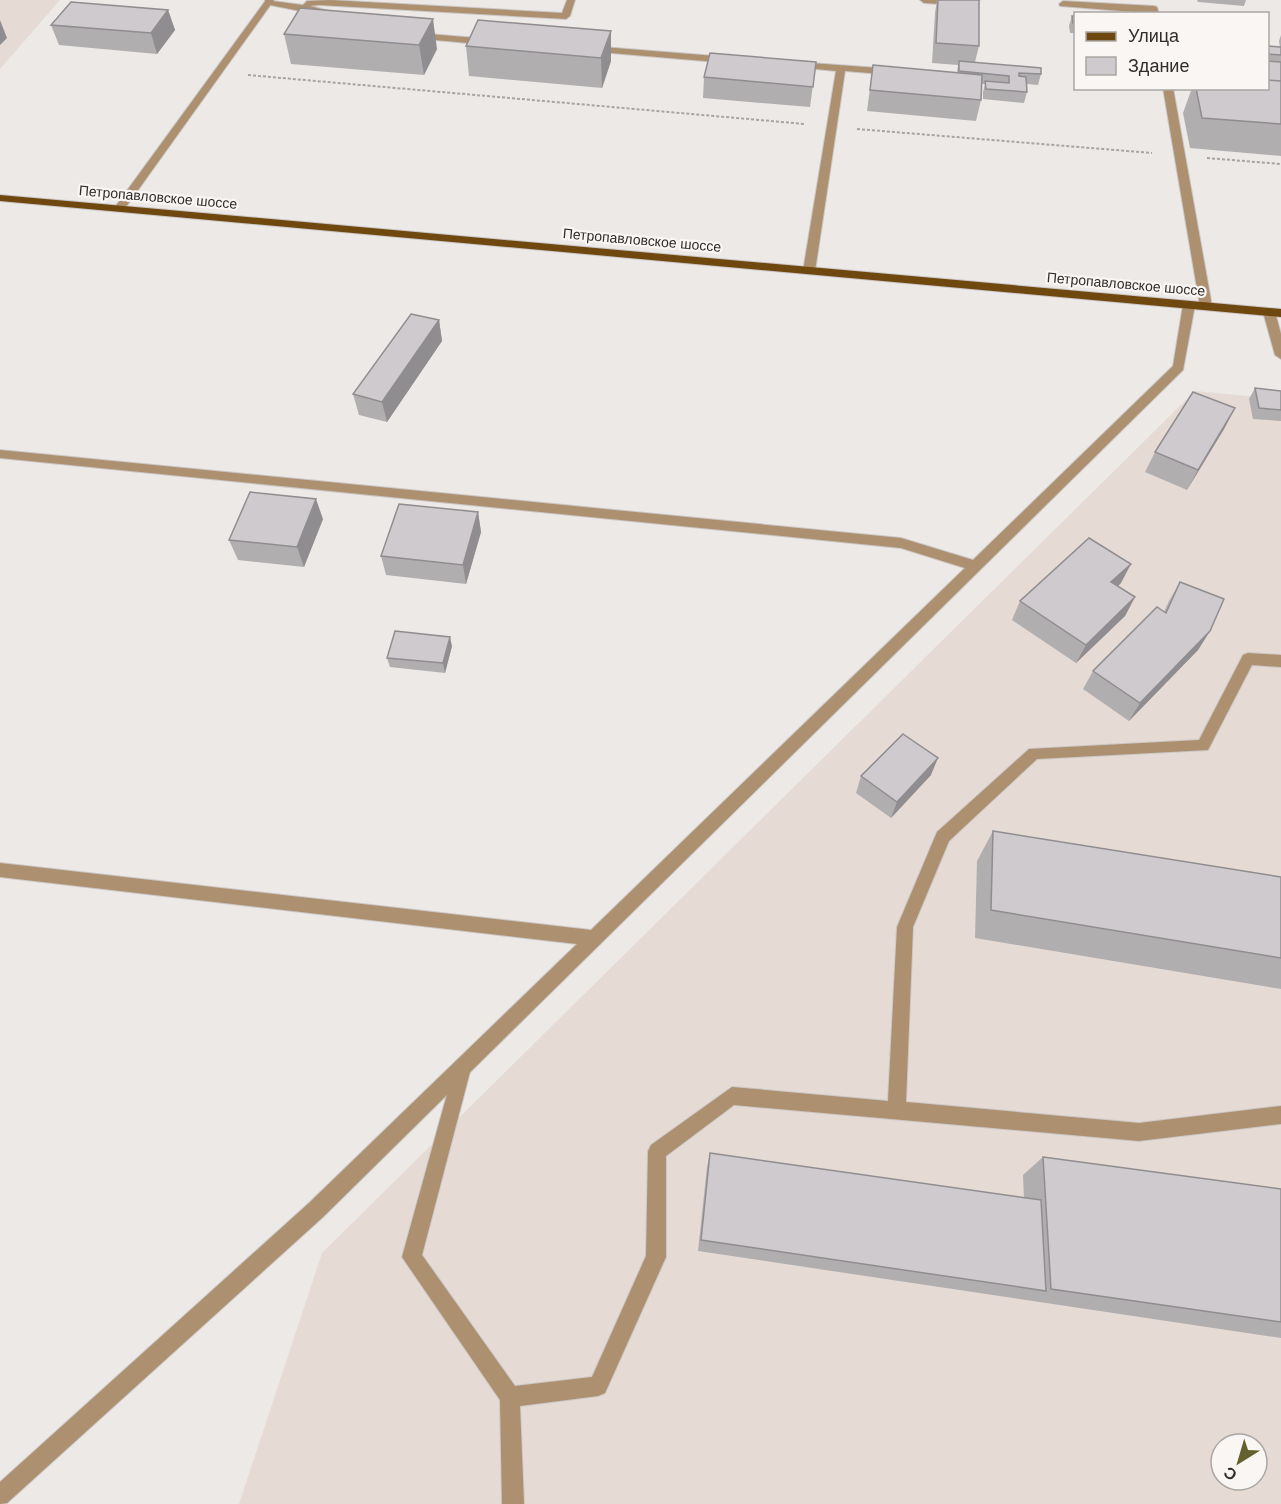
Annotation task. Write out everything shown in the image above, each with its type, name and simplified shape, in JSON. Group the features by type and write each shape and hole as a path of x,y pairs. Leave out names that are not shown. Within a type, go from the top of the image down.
{"main road":[{"name":"Петропавловское шоссе","path":"0,198 1275,313"}],"street":[{"path":"298,6 319,2 566,16 571,0"},
{"path":"924,0 970,3 976,0"},
{"path":"119,208 269,1 343,18"},
{"path":"1063,4 1154,9 1155,12"},
{"path":"409,36 503,43"},
{"path":"584,49 736,60"},
{"path":"783,64 906,74"},
{"path":"809,271 841,69"},
{"path":"0,1496 316,1210 1179,367 1197,305 1180,156 1168,90"},
{"path":"1275,313 1281,355"},
{"path":"0,454 901,543 975,566"},
{"path":"897,1110 905,927 943,837 1034,753 1203,746 1248,659 1281,661"},
{"path":"0,870 594,938"},
{"path":"462,1068 412,1257 510,1397 513,1504"},
{"path":"510,1397 598,1386 656,1257 657,1151 732,1096 1138,1132 1281,1115"}],"path":[{"path":"217,72 1281,164"}],"shaded area":[{"path":"0,0 60,0 0,69"},
{"path":"1195,391 1281,399 1281,1504 239,1504 322,1253"}],"building":[{"path":"938,0 979,0 979,46 936,43"},
{"path":"71,2 168,10 151,33 51,25"},
{"path":"300,8 433,19 419,45 284,34"},
{"path":"478,20 611,31 601,58 466,46"},
{"path":"1269,46 1281,47 1281,55 1269,54"},
{"path":"710,53 816,62 813,87 704,77"},
{"path":"959,61 1041,68 1041,74 1019,73 1019,76 1026,77 1027,92 986,89 985,81 1009,83 1009,76 959,71"},
{"path":"1269,61 1281,62 1281,81 1269,80"},
{"path":"873,65 982,75 981,100 870,90"},
{"path":"1269,80 1281,81 1281,124 1202,118 1196,90 1269,90"},
{"path":"411,314 439,320 382,402 353,394"},
{"path":"1255,388 1281,391 1281,410 1259,408"},
{"path":"1193,392 1235,408 1198,470 1155,452"},
{"path":"250,492 316,499 297,547 229,540"},
{"path":"399,504 478,512 463,565 381,556"},
{"path":"1089,538 1131,564 1111,582 1135,597 1086,645 1020,601"},
{"path":"1180,582 1224,599 1210,631 1140,703 1093,671 1157,607 1166,613"},
{"path":"395,631 450,637 443,663 387,658"},
{"path":"903,734 938,758 897,802 861,776"},
{"path":"993,831 1281,877 1281,958 991,910"},
{"path":"710,1153 1041,1200 1046,1291 701,1240"},
{"path":"1043,1157 1281,1189 1281,1322 1051,1289"}]}
